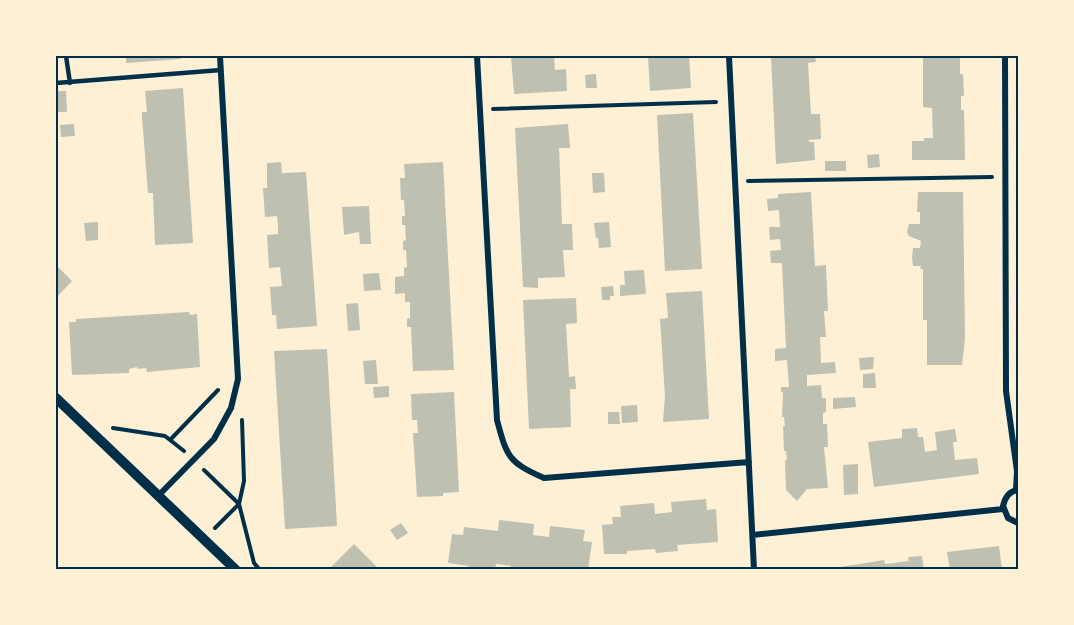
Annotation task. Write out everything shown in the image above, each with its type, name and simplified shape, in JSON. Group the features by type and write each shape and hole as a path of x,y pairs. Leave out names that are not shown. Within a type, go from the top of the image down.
{"street":[{"path":"158,496 214,439 231,408 238,380 220,56"},
{"path":"477,56 497,420 504,449 519,467 544,478 749,462"},
{"path":"729,56 754,570"},
{"path":"1005,56 1006,391 1017,471 1017,490 1007,496 1003,509 1008,518 1018,523"},
{"path":"56,398 236,570"},
{"path":"753,535 1003,509"}],"lane":[{"path":"66,56 70,83"},
{"path":"56,82 70,83 220,70"}],"path":[{"path":"480,109 731,102"},
{"path":"735,182 1004,177"},
{"path":"107,426 122,430 143,431 171,439 225,383 238,380"},
{"path":"241,412 244,481 239,504 254,563 260,570"}],"building":[{"path":"126,56 181,56 181,59 126,63"},
{"path":"511,56 554,56 555,70 566,69 567,91 514,94"},
{"path":"648,56 689,56 691,88 650,91"},
{"path":"771,56 815,56 816,62 808,63 811,114 820,114 821,139 809,140 809,142 814,142 815,160 776,164"},
{"path":"923,56 960,56 960,74 963,74 964,96 961,96 961,110 964,110 965,160 912,160 912,141 933,138 932,108 923,107"},
{"path":"596,74 597,88 586,88 585,75"},
{"path":"183,88 193,243 155,245 153,193 148,193 142,117 142,112 147,112 145,91"},
{"path":"56,91 66,91 67,112 56,112"},
{"path":"693,113 702,269 665,271 657,115"},
{"path":"74,124 75,136 61,137 60,125"},
{"path":"568,124 570,148 559,148 562,224 572,224 573,250 563,250 565,277 538,278 538,288 523,287 515,128"},
{"path":"879,154 880,167 868,168 867,155"},
{"path":"825,161 846,161 846,171 825,171"},
{"path":"281,162 282,173 306,172 317,326 277,329 276,315 272,315 270,287 282,286 280,267 269,268 267,235 278,234 278,225 277,216 265,217 263,188 267,188 267,163"},
{"path":"443,162 454,370 413,371 411,327 407,327 407,319 410,318 410,302 405,302 405,293 395,294 395,277 404,276 404,268 407,267 406,250 403,250 403,241 406,240 402,216 405,216 404,200 401,200 400,178 405,178 404,164"},
{"path":"592,173 604,173 605,192 593,193"},
{"path":"811,192 815,266 826,265 828,311 824,311 826,337 820,337 821,363 835,362 836,373 807,375 807,386 821,385 822,398 826,398 823,424 827,424 828,447 824,447 828,488 807,489 797,501 786,490 785,460 787,460 786,451 784,451 783,426 785,426 784,417 782,417 783,392 781,392 781,387 789,387 787,360 775,361 775,349 786,348 782,263 771,263 770,251 781,250 780,239 770,240 769,227 780,227 779,210 768,211 767,199 778,198 778,194"},
{"path":"918,192 963,192 965,339 962,365 927,365 927,320 923,320 923,269 920,269 921,266 913,266 912,257 913,248 920,248 921,241 909,236 907,232 909,224 920,224 920,212 917,212"},
{"path":"369,206 371,244 360,244 359,232 344,235 342,207"},
{"path":"98,222 98,240 86,241 84,223"},
{"path":"609,222 611,247 599,248 594,223"},
{"path":"56,265 72,281 56,298"},
{"path":"644,270 646,294 620,296 620,285 625,285 624,271"},
{"path":"379,273 381,290 364,291 363,274"},
{"path":"613,286 614,296 610,296 610,300 602,300 601,287"},
{"path":"702,291 709,419 663,422 665,396 660,319 668,318 666,293"},
{"path":"576,298 577,323 566,324 569,377 575,376 576,389 570,389 571,427 529,429 523,300"},
{"path":"358,303 360,330 348,331 346,304"},
{"path":"189,312 190,315 197,314 200,367 147,372 146,368 137,369 137,367 129,369 129,373 72,375 69,322 76,322 76,319"},
{"path":"327,349 337,526 285,529 274,351"},
{"path":"874,357 873,369 860,370 859,358"},
{"path":"376,360 378,384 365,384 363,361"},
{"path":"875,373 876,388 863,388 863,374"},
{"path":"389,386 389,397 374,398 373,387"},
{"path":"454,392 459,492 443,493 443,496 417,497 413,433 418,433 417,420 412,420 411,394"},
{"path":"855,397 856,407 833,409 833,398"},
{"path":"637,405 638,422 622,423 621,406"},
{"path":"608,412 619,412 620,424 608,424"},
{"path":"917,428 918,437 923,437 925,452 937,450 935,432 955,429 957,442 953,442 955,460 977,458 979,474 874,487 868,442 902,438 902,429"},
{"path":"858,464 858,494 844,495 843,465"},
{"path":"706,499 707,510 716,509 718,542 677,545 678,551 656,553 655,549 627,551 627,554 604,554 602,525 613,524 612,517 621,517 620,506 654,503 655,514 672,512 671,502"},
{"path":"499,520 534,524 533,535 549,537 550,526 585,530 583,541 592,542 588,570 511,570 511,566 496,564 495,569 485,567 485,570 469,570 469,566 448,563 452,534 463,535 464,527 498,531"},
{"path":"401,523 408,533 397,540 390,530"},
{"path":"354,544 379,570 328,570"},
{"path":"999,546 1002,570 950,570 947,552"},
{"path":"922,556 924,570 822,570 884,560 885,564 909,561 908,557"}]}
